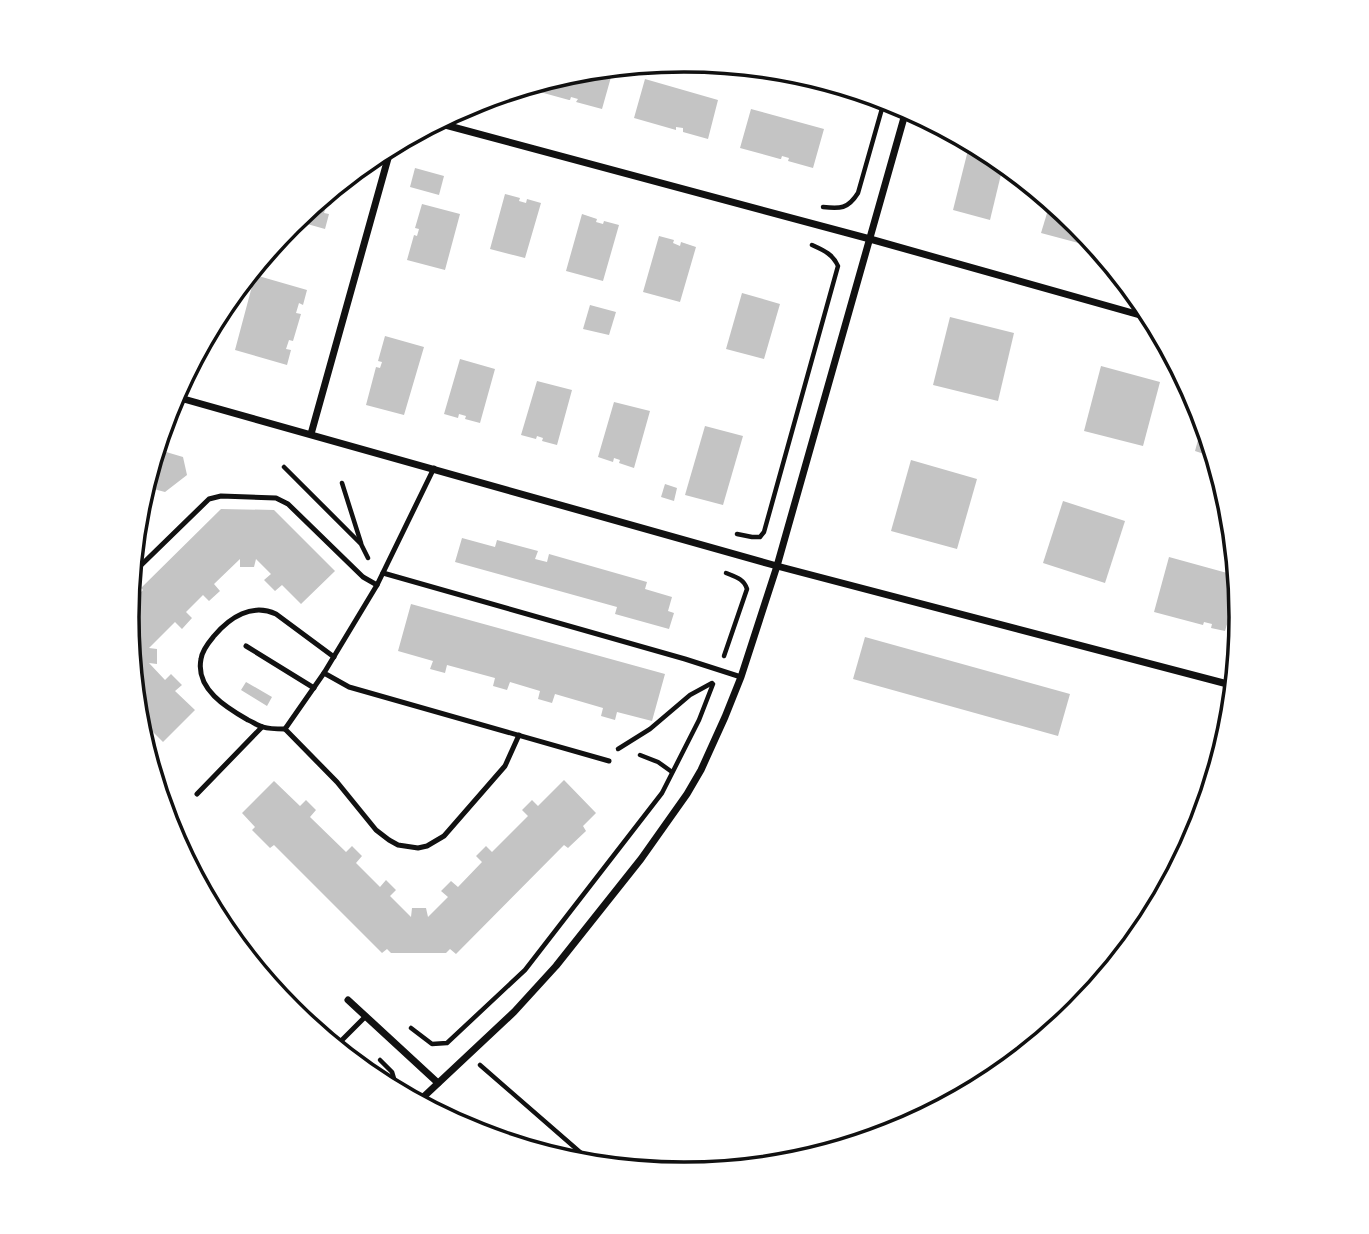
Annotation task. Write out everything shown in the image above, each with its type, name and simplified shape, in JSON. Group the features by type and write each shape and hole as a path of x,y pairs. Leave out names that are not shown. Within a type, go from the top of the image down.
{"street":[{"path":"425,1096 537,988 624,881 666,825 701,770 741,677 777,566 904,118"},
{"path":"448,126 870,239 1138,315"},
{"path":"311,434 387,161"},
{"path":"185,399 777,566 1226,684"},
{"path":"348,1000 438,1083"}],"lane":[{"path":"285,729 324,673 383,573 434,468"},
{"path":"142,564 209,499 221,496 276,498 288,504 363,577 376,585"},
{"path":"383,573 741,677"},
{"path":"334,657 276,614 267,610 246,611 219,629 209,642 200,666 203,680 220,702 262,727 285,729 337,782 376,830 398,845 418,848 444,836 505,766 519,735"},
{"path":"246,646 314,688"},
{"path":"324,673 349,687 608,761"},
{"path":"197,794 262,727"},
{"path":"341,1041 366,1016"}],"path":[{"path":"822,207 845,206 852,202 858,193 882,109"},
{"path":"737,534 760,537 764,532 838,266 829,254 812,245"},
{"path":"284,467 361,544"},
{"path":"342,483 361,544 371,564"},
{"path":"719,670 747,589 739,578 726,573"},
{"path":"411,1028 432,1044 447,1043 525,970 662,793 699,720 714,681 690,695 650,729 618,749"},
{"path":"640,755 658,762 672,772"},
{"path":"468,1054 580,1152"},
{"path":"380,1060 394,1077"}],"building":[{"path":"611,76 602,109 576,102 578,99 571,97 569,100 538,92"},
{"path":"645,79 718,100 708,139 683,132 683,128 676,127 676,130 634,118"},
{"path":"751,109 824,129 813,168 788,161 789,158 782,156 780,159 740,148"},
{"path":"968,152 1001,174 990,220 953,210"},
{"path":"415,168 444,176 439,195 410,187"},
{"path":"505,194 520,198 519,201 526,203 527,199 541,203 525,258 490,249"},
{"path":"422,204 460,214 445,270 407,260 414,235 417,236 419,229 415,228"},
{"path":"326,206 324,213 329,214 325,229 307,224"},
{"path":"1048,211 1082,244 1041,233"},
{"path":"582,214 597,219 596,222 619,225 603,281 566,271"},
{"path":"659,236 674,240 673,243 680,246 681,242 696,247 680,302 643,292"},
{"path":"259,276 307,290 303,305 299,303 296,313 301,314 293,341 289,340 286,349 291,350 287,365 235,350 252,284"},
{"path":"742,293 780,304 764,359 726,349"},
{"path":"590,305 616,312 609,335 583,329"},
{"path":"950,317 1014,333 998,401 933,385"},
{"path":"385,336 424,347 404,415 366,405 376,367 380,368 382,362 378,361"},
{"path":"460,359 495,369 480,423 465,419 466,416 459,414 458,418 444,414"},
{"path":"1101,366 1160,382 1143,446 1084,431"},
{"path":"537,381 572,390 557,445 542,441 543,438 537,436 536,439 521,435"},
{"path":"614,402 650,411 634,468 619,463 620,460 614,458 613,462 598,457"},
{"path":"705,426 743,436 723,505 685,495"},
{"path":"1199,437 1205,454 1195,451"},
{"path":"165,452 183,457 187,475 165,492 155,489"},
{"path":"911,460 977,479 957,549 891,531"},
{"path":"665,484 677,488 674,501 661,497"},
{"path":"1063,501 1125,521 1105,583 1043,563"},
{"path":"221,509 274,510 335,571 301,604 282,585 275,591 264,580 271,574 256,559 254,567 240,567 240,559 214,584 220,591 209,601 203,595 186,612 192,618 182,629 175,622 149,648 157,649 157,664 149,663 165,680 171,674 182,685 175,691 195,710 163,742 152,731 144,688 140,653 141,588"},
{"path":"462,538 495,547 497,540 538,551 535,559 547,562 549,554 647,582 645,589 672,597 668,611 674,613 669,629 615,614 617,607 455,562"},
{"path":"1169,557 1228,573 1230,614 1225,631 1211,628 1212,624 1204,622 1203,625 1154,612"},
{"path":"411,604 665,674 652,721 617,712 615,720 601,716 603,708 555,694 552,703 538,699 540,691 510,682 507,690 493,686 495,678 447,665 445,673 430,669 433,661 398,651"},
{"path":"865,637 1070,694 1058,736 853,679"},
{"path":"246,682 272,697 267,706 241,690"},
{"path":"564,780 596,813 583,826 586,831 568,848 564,845 456,954 450,949 446,953 391,953 387,949 382,953 274,845 270,848 252,830 255,827 242,813 274,781 300,806 306,800 316,810 310,817 346,852 352,846 362,856 356,863 380,887 386,880 396,890 390,896 411,917 412,908 426,908 428,917 448,897 441,891 451,881 458,887 482,862 476,856 486,846 492,852 528,816 522,810 532,800 538,806"}]}
